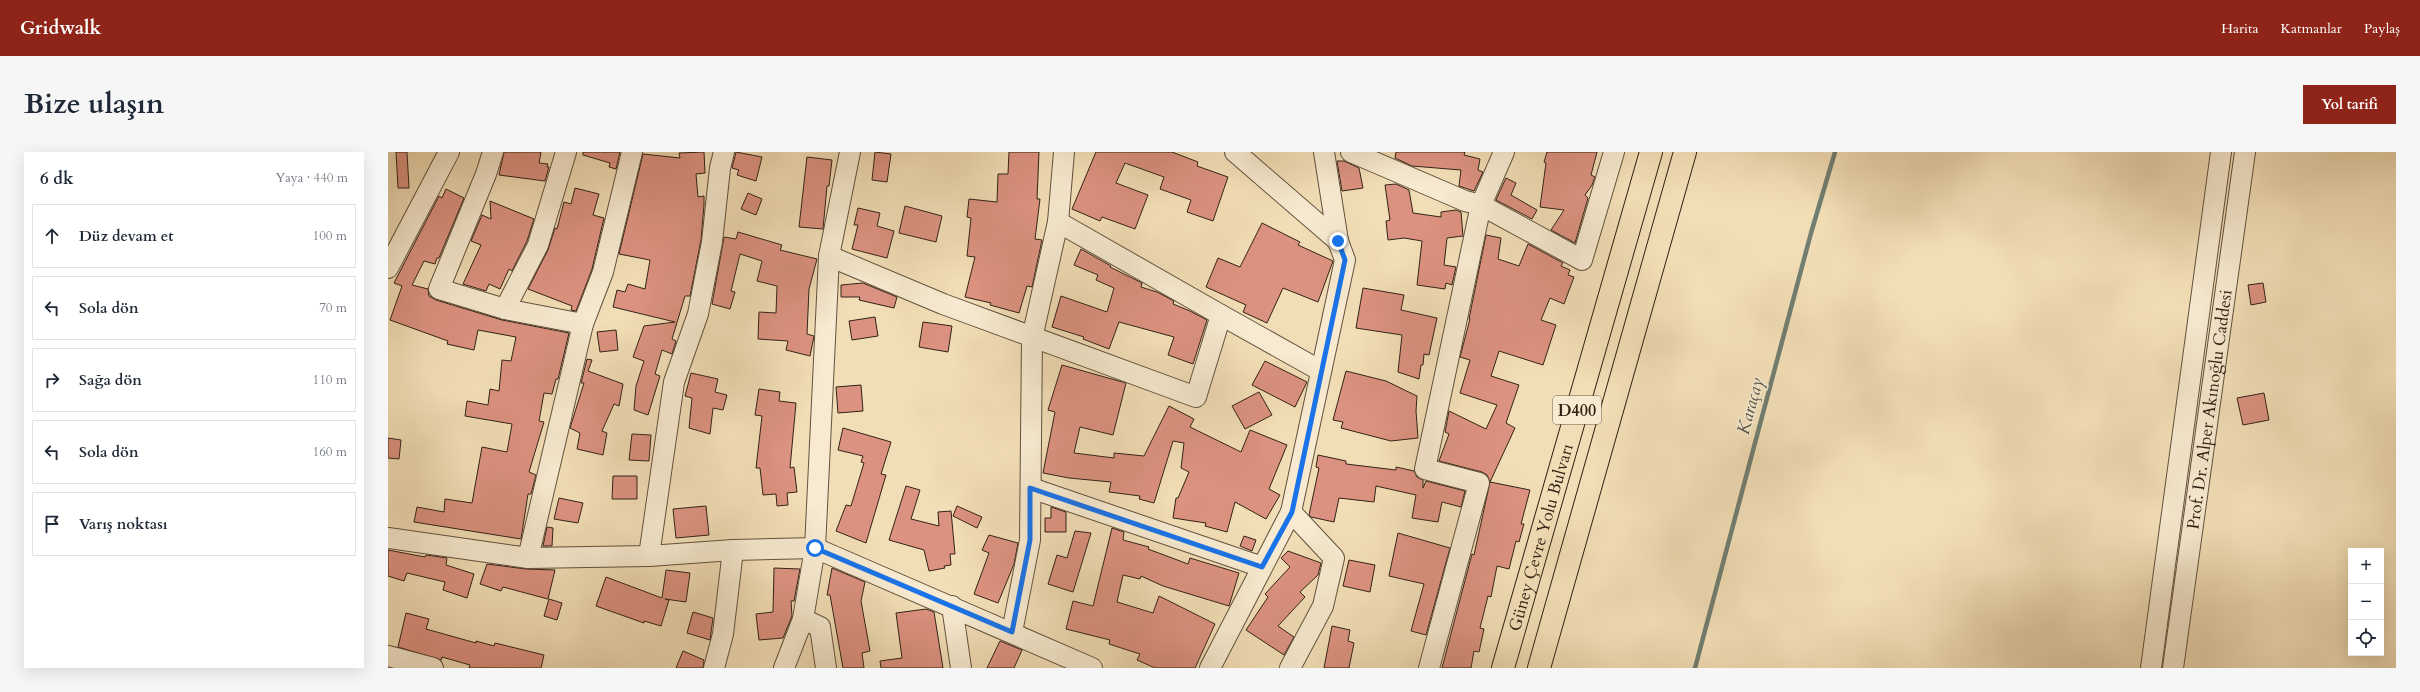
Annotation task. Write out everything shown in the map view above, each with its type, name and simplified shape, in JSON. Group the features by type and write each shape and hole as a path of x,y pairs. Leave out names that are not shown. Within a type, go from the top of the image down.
{"highway":[{"name":"Güney Çevre Yolu Bulvarı","path":"1503,668 1651,152"},
{"name":"Güney Çevre Yolu Bulvarı","path":"1539,668 1685,152"}],"street":[{"path":"388,268 449,152"},
{"path":"493,152 486,174 439,290 505,309 583,324"},
{"path":"505,309 538,245 566,152"},
{"path":"528,558 583,324 603,272 632,152"},
{"path":"649,556 674,382 698,314 712,242 720,168 724,152"},
{"path":"784,668 803,619 815,548 829,256 850,152"},
{"path":"1012,632 1030,540 1032,338 1058,222 1064,152"},
{"path":"1235,152 1338,241"},
{"path":"1210,668 1292,512 1345,260 1338,241 1324,152"},
{"path":"1351,152 1465,201 1480,205 1582,260 1614,152"},
{"path":"1429,668 1479,483 1425,469 1480,205 1504,152"},
{"name":"Prof. Dr. Alper Akınoğlu Caddesi","path":"2151,668 2221,152"},
{"name":"Prof. Dr. Alper Akınoğlu Caddesi","path":"2173,668 2245,152"},
{"path":"1058,222 1321,371"},
{"path":"829,256 943,304 1032,338 1196,397 1221,315"},
{"path":"1030,488 1262,567"},
{"path":"1290,668 1322,606 1334,558 1292,512"},
{"path":"388,538 528,558 649,556 732,550 815,548 952,606 1092,668"},
{"path":"714,668 723,634 732,550"},
{"path":"952,606 961,668"},
{"path":"803,619 820,627 826,668"},
{"path":"388,656 433,668"}],"building":[{"path":"396,152 407,152 409,188 398,188"},
{"path":"504,152 541,152 539,163 548,164 547,167 549,167 545,181 499,175"},
{"path":"583,152 620,152 616,169 609,167 610,163 583,155"},
{"path":"704,152 705,173 696,174 698,197 704,196 704,205 701,240 690,296 685,296 672,339 676,341 672,354 662,350 655,374 660,376 648,415 634,410 636,386 644,361 633,357 644,326 675,322 613,307 617,290 625,292 628,284 645,289 650,260 619,254 643,154 680,158 679,153"},
{"path":"736,152 762,157 756,181 737,175 739,170 732,168"},
{"path":"875,152 891,154 887,182 872,180"},
{"path":"1009,152 1039,152 1037,199 1040,199 1035,239 1042,240 1032,287 1027,286 1019,313 990,305 991,303 965,297 975,257 967,256 971,218 967,217 969,199 997,202 998,174 1008,174"},
{"path":"1096,152 1172,152 1198,162 1197,166 1228,177 1213,221 1187,212 1191,200 1160,189 1164,177 1125,163 1116,183 1148,195 1135,229 1102,217 1100,221 1072,209"},
{"path":"1396,152 1465,152 1464,155 1480,159 1478,170 1483,172 1474,191 1459,186 1461,170 1412,166 1395,158"},
{"path":"1547,152 1597,152 1591,175 1595,177 1592,185 1585,195 1588,198 1575,243 1551,230 1564,210 1540,207 1546,163 1544,162"},
{"path":"807,157 832,160 829,186 827,186 823,229 799,227"},
{"path":"1337,161 1344,161 1359,168 1363,188 1342,191"},
{"path":"1506,178 1516,183 1511,195 1537,210 1532,219 1496,200"},
{"path":"1396,184 1409,190 1413,213 1441,217 1441,212 1456,210 1461,212 1463,236 1447,238 1444,265 1456,267 1452,285 1446,283 1445,289 1417,285 1422,241 1404,238 1388,240 1386,221 1390,220 1385,185"},
{"path":"575,188 599,194 593,215 604,218 592,269 576,311 571,310 572,306 528,289 548,250 555,228 557,229 564,202 571,204"},
{"path":"446,189 464,198 439,258 437,258 435,264 424,261 412,285 428,289 429,296 436,300 502,320 569,333 558,379 556,379 552,394 544,393 539,421 544,422 529,472 536,475 531,494 528,494 521,539 414,522 417,507 444,512 445,499 472,503 482,447 507,452 512,424 465,416 467,401 488,405 490,389 499,391 502,360 511,361 516,337 478,330 474,350 447,344 448,341 390,320 402,286 394,283 439,196 442,198"},
{"path":"748,193 762,199 756,215 741,209"},
{"path":"490,201 534,219 527,241 512,271 509,269 500,289 489,284 486,291 463,284 481,245 471,241 482,215 491,219"},
{"path":"905,206 942,216 936,242 899,233"},
{"path":"858,208 880,213 877,226 894,231 887,258 852,249 858,225 854,225"},
{"path":"1262,223 1300,242 1298,245 1333,261 1318,302 1283,288 1267,323 1243,312 1246,305 1206,287 1218,258 1240,267"},
{"path":"738,232 782,245 780,250 817,259 809,289 807,334 814,336 810,356 786,350 788,341 758,339 759,312 776,313 777,286 757,281 762,261 740,254 731,291 735,292 730,309 712,304 724,237 736,239"},
{"path":"1486,235 1501,238 1498,259 1519,266 1528,244 1563,263 1561,266 1570,270 1568,275 1574,277 1564,304 1550,298 1541,320 1556,325 1543,365 1499,351 1491,376 1519,385 1506,423 1515,428 1490,482 1487,475 1482,472 1439,461 1449,434 1445,432 1449,411 1486,429 1497,405 1460,393 1470,360 1460,357 1470,319"},
{"path":"1081,249 1111,266 1110,267 1142,283 1141,287 1157,292 1174,301 1173,304 1207,320 1193,364 1168,355 1174,337 1119,322 1109,349 1083,339 1084,337 1052,327 1061,296 1107,312 1114,288 1096,280 1098,275 1074,265"},
{"path":"863,283 897,297 894,308 859,300 860,297 841,297 841,285"},
{"path":"2263,283 2266,302 2251,305 2248,285"},
{"path":"1363,288 1404,295 1401,310 1437,318 1429,355 1424,354 1419,379 1398,372 1402,335 1356,328"},
{"path":"875,317 878,336 852,340 849,321"},
{"path":"923,322 952,326 948,352 919,347"},
{"path":"616,330 618,350 600,352 597,332"},
{"path":"587,359 592,360 588,371 623,384 619,406 614,404 602,431 607,433 603,455 577,449 580,433 570,428 584,383 581,383"},
{"path":"1265,361 1307,382 1295,407 1252,385"},
{"path":"1062,365 1126,383 1113,435 1080,427 1074,453 1114,458 1114,453 1144,456 1169,406 1194,419 1190,427 1241,452 1250,430 1287,445 1269,489 1280,495 1266,519 1235,502 1227,532 1205,526 1206,523 1173,518 1176,498 1178,498 1189,472 1181,468 1184,443 1173,441 1154,503 1139,499 1140,496 1109,492 1111,482 1069,478 1043,473 1055,412 1048,410"},
{"path":"1346,371 1386,381 1417,396 1416,411 1418,438 1391,441 1341,428 1343,422 1333,420"},
{"path":"691,373 718,379 715,392 727,395 723,410 713,408 710,434 689,428 692,398 685,396"},
{"path":"861,385 863,411 838,413 836,387"},
{"path":"759,389 780,392 779,401 796,403 790,468 794,467 797,492 787,493 788,505 777,506 776,494 763,495 760,468 756,468 762,416 755,415"},
{"path":"1259,392 1272,415 1245,429 1232,406"},
{"path":"2264,393 2269,420 2243,425 2237,398"},
{"path":"843,428 891,442 881,474 886,475 866,543 836,531 846,505 851,506 864,463 861,462 863,456 838,450"},
{"path":"632,434 651,435 649,461 629,460"},
{"path":"388,438 401,440 399,459 388,458"},
{"path":"1318,455 1346,461 1346,464 1396,470 1396,467 1414,471 1417,477 1423,480 1423,488 1426,481 1465,491 1461,507 1442,502 1438,522 1412,518 1416,495 1376,486 1374,502 1339,498 1334,522 1311,517 1309,515 1319,468 1316,467"},
{"path":"613,476 637,476 637,499 612,499"},
{"path":"1490,482 1530,490 1521,524 1524,524 1519,542 1516,541 1509,569 1497,566 1491,597 1488,596 1480,628 1484,629 1479,652 1474,651 1471,668 1442,668 1472,554 1474,555"},
{"path":"906,486 920,490 911,519 939,526 938,512 951,511 955,554 950,554 951,565 944,566 945,568 929,571 924,550 889,540"},
{"path":"559,498 583,503 578,523 554,519"},
{"path":"706,506 709,535 676,538 673,509"},
{"path":"957,506 982,517 977,528 953,516"},
{"path":"1051,507 1066,512 1066,532 1045,532 1045,518 1051,518"},
{"path":"547,527 553,528 552,546 543,546"},
{"path":"1112,528 1124,532 1123,540 1149,547 1148,549 1188,564 1190,558 1239,573 1229,606 1163,586 1141,576 1140,579 1123,575 1117,602 1153,613 1159,596 1215,624 1195,668 1155,668 1137,660 1140,654 1109,644 1110,640 1066,629 1073,601 1093,606"},
{"path":"1075,531 1091,533 1073,592 1048,584 1057,555 1067,558"},
{"path":"1398,533 1450,548 1426,635 1411,631 1424,584 1389,576"},
{"path":"989,535 1018,543 1014,564 998,603 974,594 989,553 982,550"},
{"path":"1244,536 1256,540 1252,551 1240,546"},
{"path":"388,550 425,557 426,555 447,558 446,565 474,574 467,598 443,590 445,582 407,573 404,581 388,576"},
{"path":"1288,551 1321,563 1318,575 1300,592 1305,597 1278,626 1294,637 1284,655 1246,630 1268,597 1265,594 1290,567 1281,558"},
{"path":"1349,560 1375,565 1370,592 1343,586"},
{"path":"487,564 526,569 555,570 548,599 503,587 501,591 480,584"},
{"path":"774,568 800,569 794,601 791,601 792,616 783,638 759,640 756,614 773,612"},
{"path":"832,568 865,582 861,601 870,651 862,653 864,668 843,668 830,595 827,595"},
{"path":"666,570 690,573 686,602 665,599 669,600 661,626 644,621 644,623 596,606 606,577 662,598"},
{"path":"549,599 562,603 557,620 544,616"},
{"path":"926,609 934,612 943,668 881,668 880,661 902,658 896,613"},
{"path":"693,612 713,618 710,640 687,633"},
{"path":"406,613 429,619 426,629 476,643 476,641 494,646 495,643 544,655 541,668 469,668 470,665 442,657 441,660 398,647"},
{"path":"1332,626 1350,630 1348,641 1354,643 1349,668 1324,668"},
{"path":"1000,641 1022,650 1014,668 987,668"},
{"path":"683,651 704,660 703,668 676,668"}],"waterway":[{"name":"Karaçay","path":"1695,668 1811,233 1835,152"}],"route":[{"path":"815,548 1012,632 1030,540 1030,488 1262,567 1292,512 1345,260 1338,241"}]}
